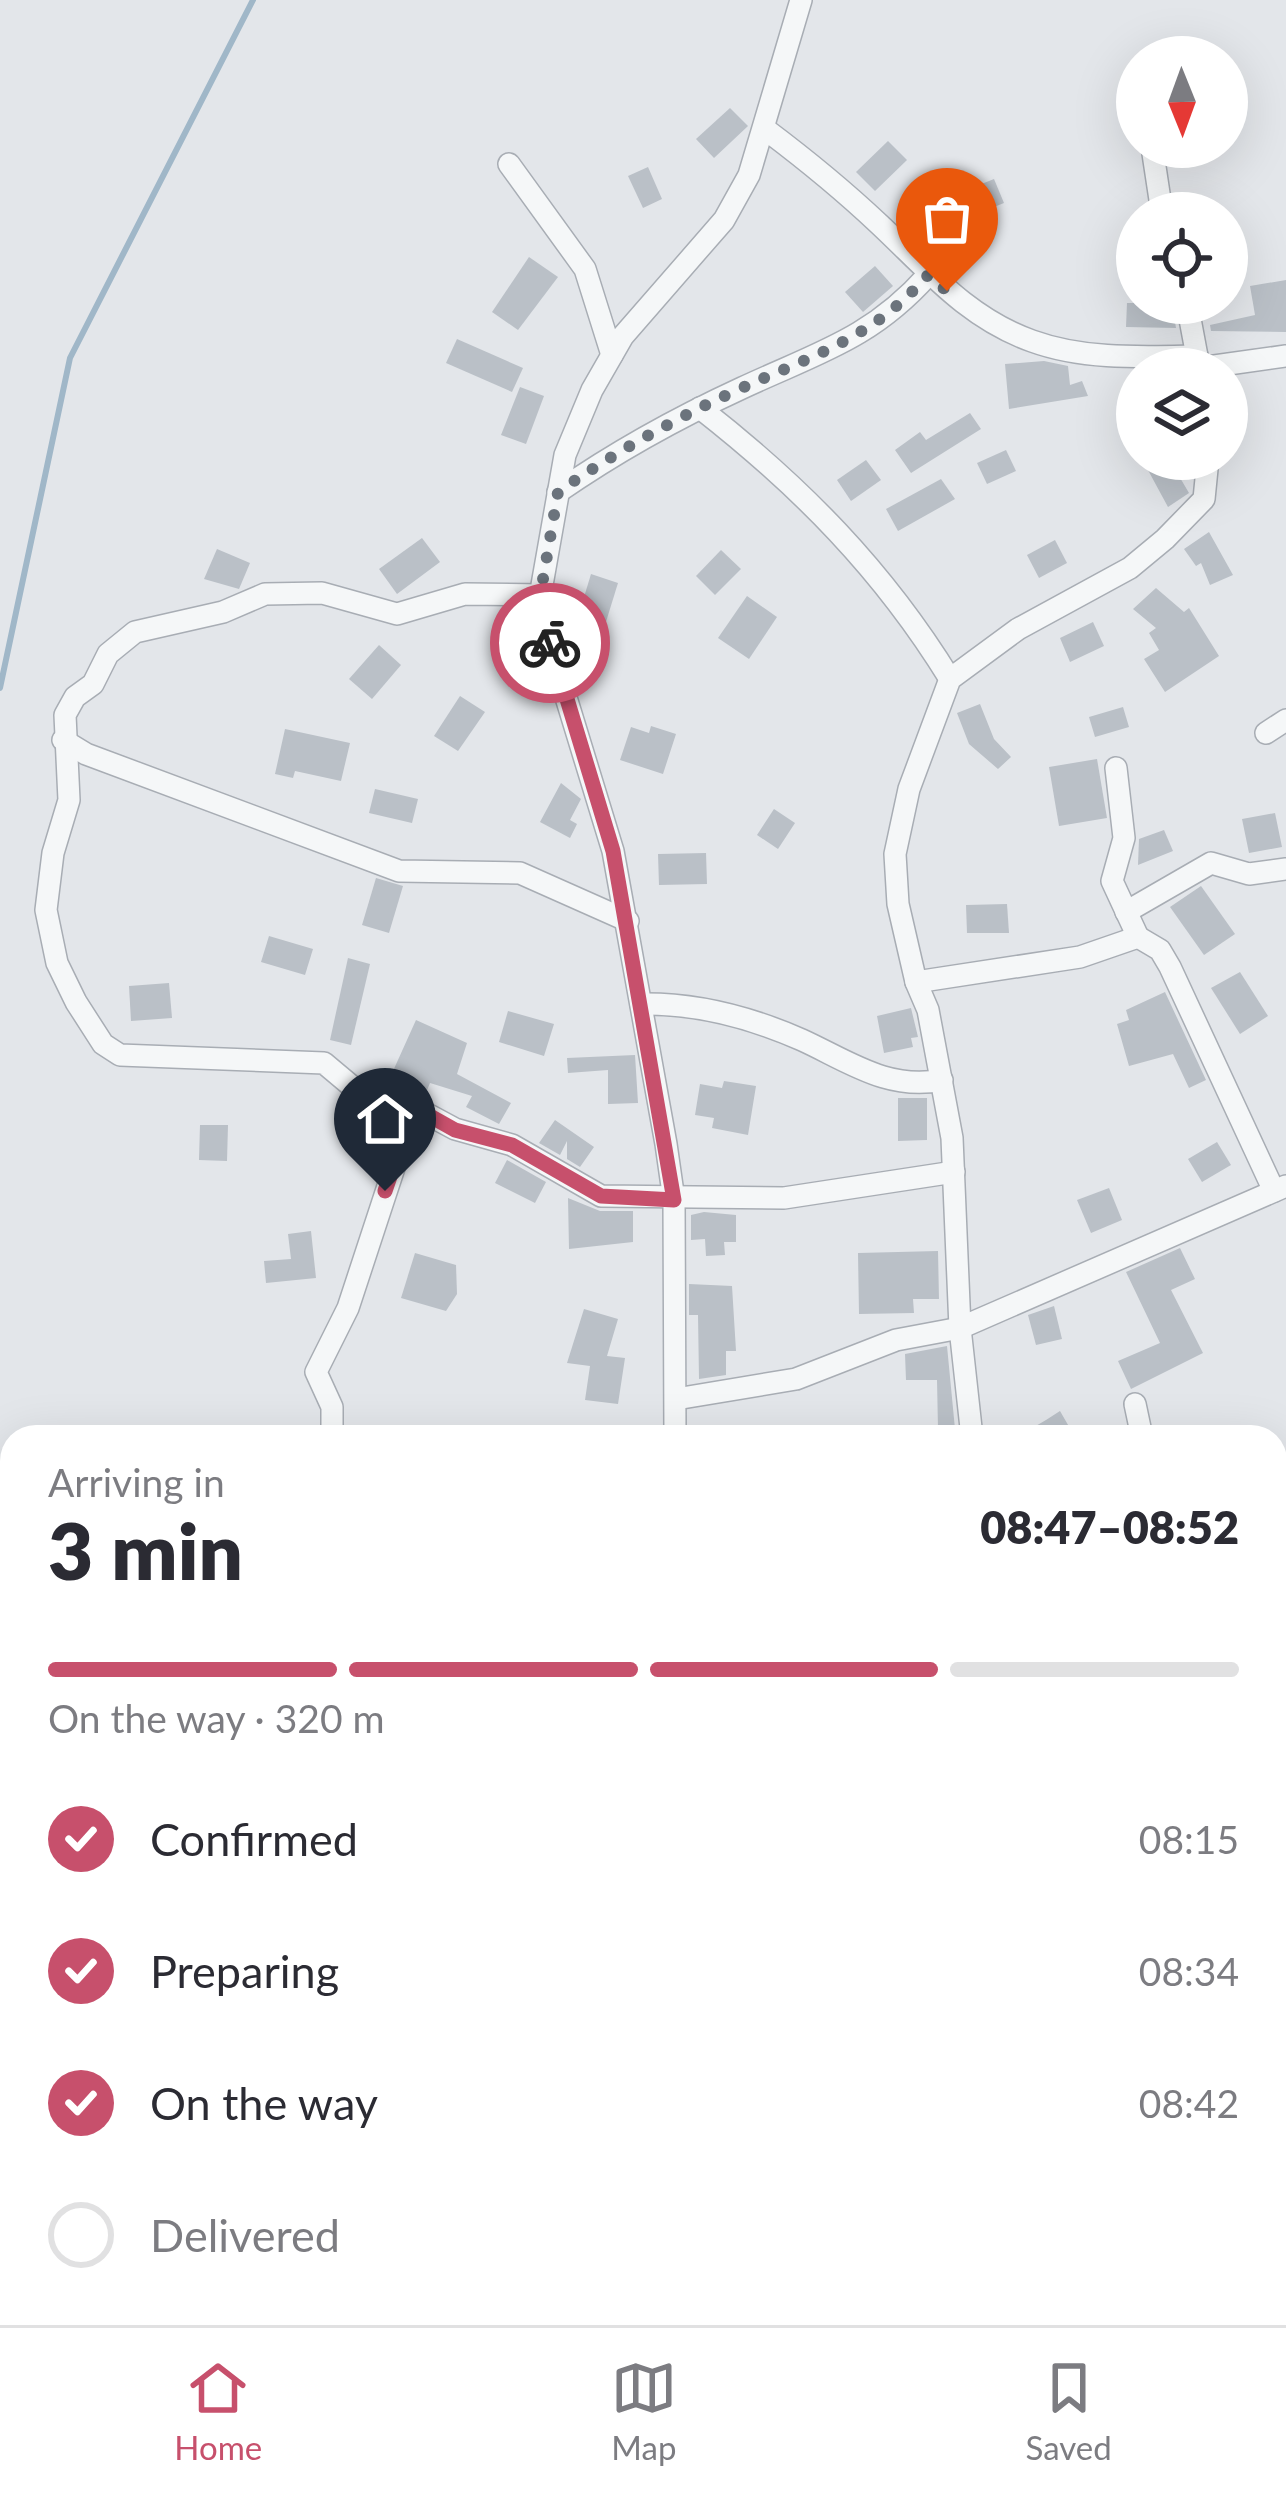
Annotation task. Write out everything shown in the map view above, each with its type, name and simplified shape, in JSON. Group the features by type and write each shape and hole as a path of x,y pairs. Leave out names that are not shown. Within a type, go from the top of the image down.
{"street":[{"path":"675,1425 674,1200 613,851 546,632 543,595 565,455 612,355 657,294 724,220 765,129 801,0"},
{"path":"765,129 853,199 928,275 995,326 1035,343 1116,355"},
{"path":"508,164 585,269 612,355"},
{"path":"558,492 641,436 856,337 893,314 928,275"},
{"path":"1248,359 1286,356"},
{"path":"700,408 779,469 840,529 921,632 950,679"},
{"path":"971,1425 960,1328 954,1172 942,1080 898,904 895,854 914,772 950,679 1018,629 1130,568 1204,499 1206,480"},
{"path":"543,595 465,594 391,614 322,592 265,594 223,612 135,632 109,654 93,684 68,706 63,740 69,800 53,854 46,910 58,963 103,1044 120,1055 324,1063 356,1089 414,1107 455,1130 512,1145 601,1196 784,1198 954,1172"},
{"path":"1266,733 1286,720"},
{"path":"63,740 86,754 399,871 520,873 628,921"},
{"path":"676,1399 796,1378 896,1340 960,1328 1280,1189 1171,968 1160,950 1138,937 1112,881 1124,838 1116,768"},
{"path":"1126,912 1211,863 1250,874 1286,868"},
{"path":"916,982 1080,957 1138,937"},
{"path":"641,1004 716,1009 803,1040 866,1073 895,1080 942,1080"},
{"path":"332,1425 332,1407 316,1372 348,1307 414,1107"},
{"path":"1135,1404 1139,1425"}],"building":[{"path":"730,108 748,126 714,158 696,139"},
{"path":"888,141 907,160 875,191 856,172"},
{"path":"648,167 662,199 643,208 628,176"},
{"path":"994,179 1004,203 964,219 954,195"},
{"path":"529,257 558,277 518,330 492,312"},
{"path":"875,266 893,286 863,312 845,292"},
{"path":"1286,280 1286,332 1211,331 1214,324 1248,324 1248,317 1255,315 1250,286"},
{"path":"1175,324 1176,328 1126,327"},
{"path":"457,339 523,368 512,392 446,363"},
{"path":"1044,361 1068,366 1070,385 1082,381 1088,396 1009,409 1005,364"},
{"path":"520,387 544,396 526,444 501,435"},
{"path":"970,413 981,429 911,473 895,450 920,432 926,440"},
{"path":"1006,450 1016,471 987,484 977,463"},
{"path":"866,460 881,480 851,501 837,480"},
{"path":"941,479 955,499 898,531 886,509"},
{"path":"1153,480 1181,480 1189,493 1168,507"},
{"path":"1209,532 1233,575 1210,585 1201,563 1196,566 1184,549"},
{"path":"422,538 440,562 397,594 379,569"},
{"path":"1055,540 1067,563 1039,578 1027,555"},
{"path":"217,549 250,563 239,589 204,579"},
{"path":"721,550 741,569 715,595 696,576"},
{"path":"591,574 618,583 605,625 578,617"},
{"path":"1156,588 1184,612 1189,608 1219,656 1165,692 1144,659 1159,650 1149,633 1156,628 1133,609"},
{"path":"747,596 777,617 749,659 718,638"},
{"path":"1093,622 1104,646 1070,662 1060,638"},
{"path":"379,645 401,665 372,699 349,679"},
{"path":"460,696 485,712 458,751 434,736"},
{"path":"980,704 994,739 1011,757 998,769 969,744 957,713"},
{"path":"1123,707 1129,727 1095,737 1089,717"},
{"path":"651,726 676,734 663,774 620,760 631,727 649,733"},
{"path":"285,729 350,743 341,781 295,771 293,778 275,774"},
{"path":"1097,759 1107,818 1059,826 1049,767"},
{"path":"561,783 581,799 570,820 577,824 570,838 540,822"},
{"path":"375,789 418,799 412,823 369,813"},
{"path":"774,809 795,823 778,849 757,835"},
{"path":"1275,813 1282,847 1249,853 1242,819"},
{"path":"1164,830 1173,851 1138,865 1139,839"},
{"path":"706,853 707,884 659,885 658,854"},
{"path":"376,878 403,886 389,933 362,925"},
{"path":"1201,886 1235,934 1204,955 1170,907"},
{"path":"1007,904 1009,933 967,933 966,905"},
{"path":"269,936 313,949 305,975 261,962"},
{"path":"348,958 370,964 351,1045 330,1040"},
{"path":"1240,972 1268,1016 1240,1034 1211,988"},
{"path":"169,983 172,1018 131,1021 129,986"},
{"path":"1165,992 1206,1080 1189,1088 1173,1054 1129,1066 1117,1024 1129,1020 1126,1010"},
{"path":"911,1008 918,1037 911,1038 913,1047 884,1053 877,1016"},
{"path":"508,1011 554,1024 544,1056 499,1042"},
{"path":"416,1020 467,1043 457,1074 511,1103 499,1124 466,1107 472,1096 430,1083 425,1095 400,1084 404,1076 393,1071"},
{"path":"635,1055 638,1103 608,1104 608,1070 568,1073 567,1058"},
{"path":"724,1081 756,1086 748,1135 712,1128 714,1118 695,1115 700,1084 722,1088"},
{"path":"898,1098 927,1098 927,1140 898,1141"},
{"path":"555,1120 594,1147 580,1167 567,1159 567,1141 560,1155 539,1143"},
{"path":"200,1125 228,1125 227,1161 199,1160"},
{"path":"1217,1142 1231,1165 1202,1182 1188,1159"},
{"path":"507,1160 546,1182 535,1203 495,1183"},
{"path":"1109,1188 1122,1220 1091,1233 1077,1200"},
{"path":"568,1198 600,1211 633,1211 633,1242 569,1249"},
{"path":"691,1215 736,1215 736,1242 724,1242 725,1255 706,1256 705,1239 691,1240"},
{"path":"311,1231 316,1278 266,1283 264,1261 291,1259 288,1234"},
{"path":"1180,1248 1195,1279 1171,1290 1203,1353 1131,1389 1118,1361 1160,1343 1126,1272"},
{"path":"938,1251 939,1299 913,1299 914,1313 859,1314 858,1253"},
{"path":"415,1253 456,1265 457,1294 446,1311 401,1298"},
{"path":"689,1284 732,1286 736,1351 726,1351 726,1375 699,1379 698,1315 689,1315"},
{"path":"1054,1306 1062,1339 1036,1345 1028,1315"},
{"path":"584,1309 618,1319 607,1356 625,1358 618,1404 585,1400 590,1366 567,1363"},
{"path":"947,1346 955,1425 938,1425 937,1380 906,1380 905,1354"},
{"path":"1060,1411 1068,1425 1037,1425"}],"waterway":[{"path":"0,688 70,358 253,0"}],"way so far":[{"path":"550,643 542,585 558,492 641,436 856,337 893,314 928,275 947,291"}],"route":[{"path":"385,1191 414,1107 455,1130 512,1145 601,1196 674,1200 613,851 550,643"}]}
